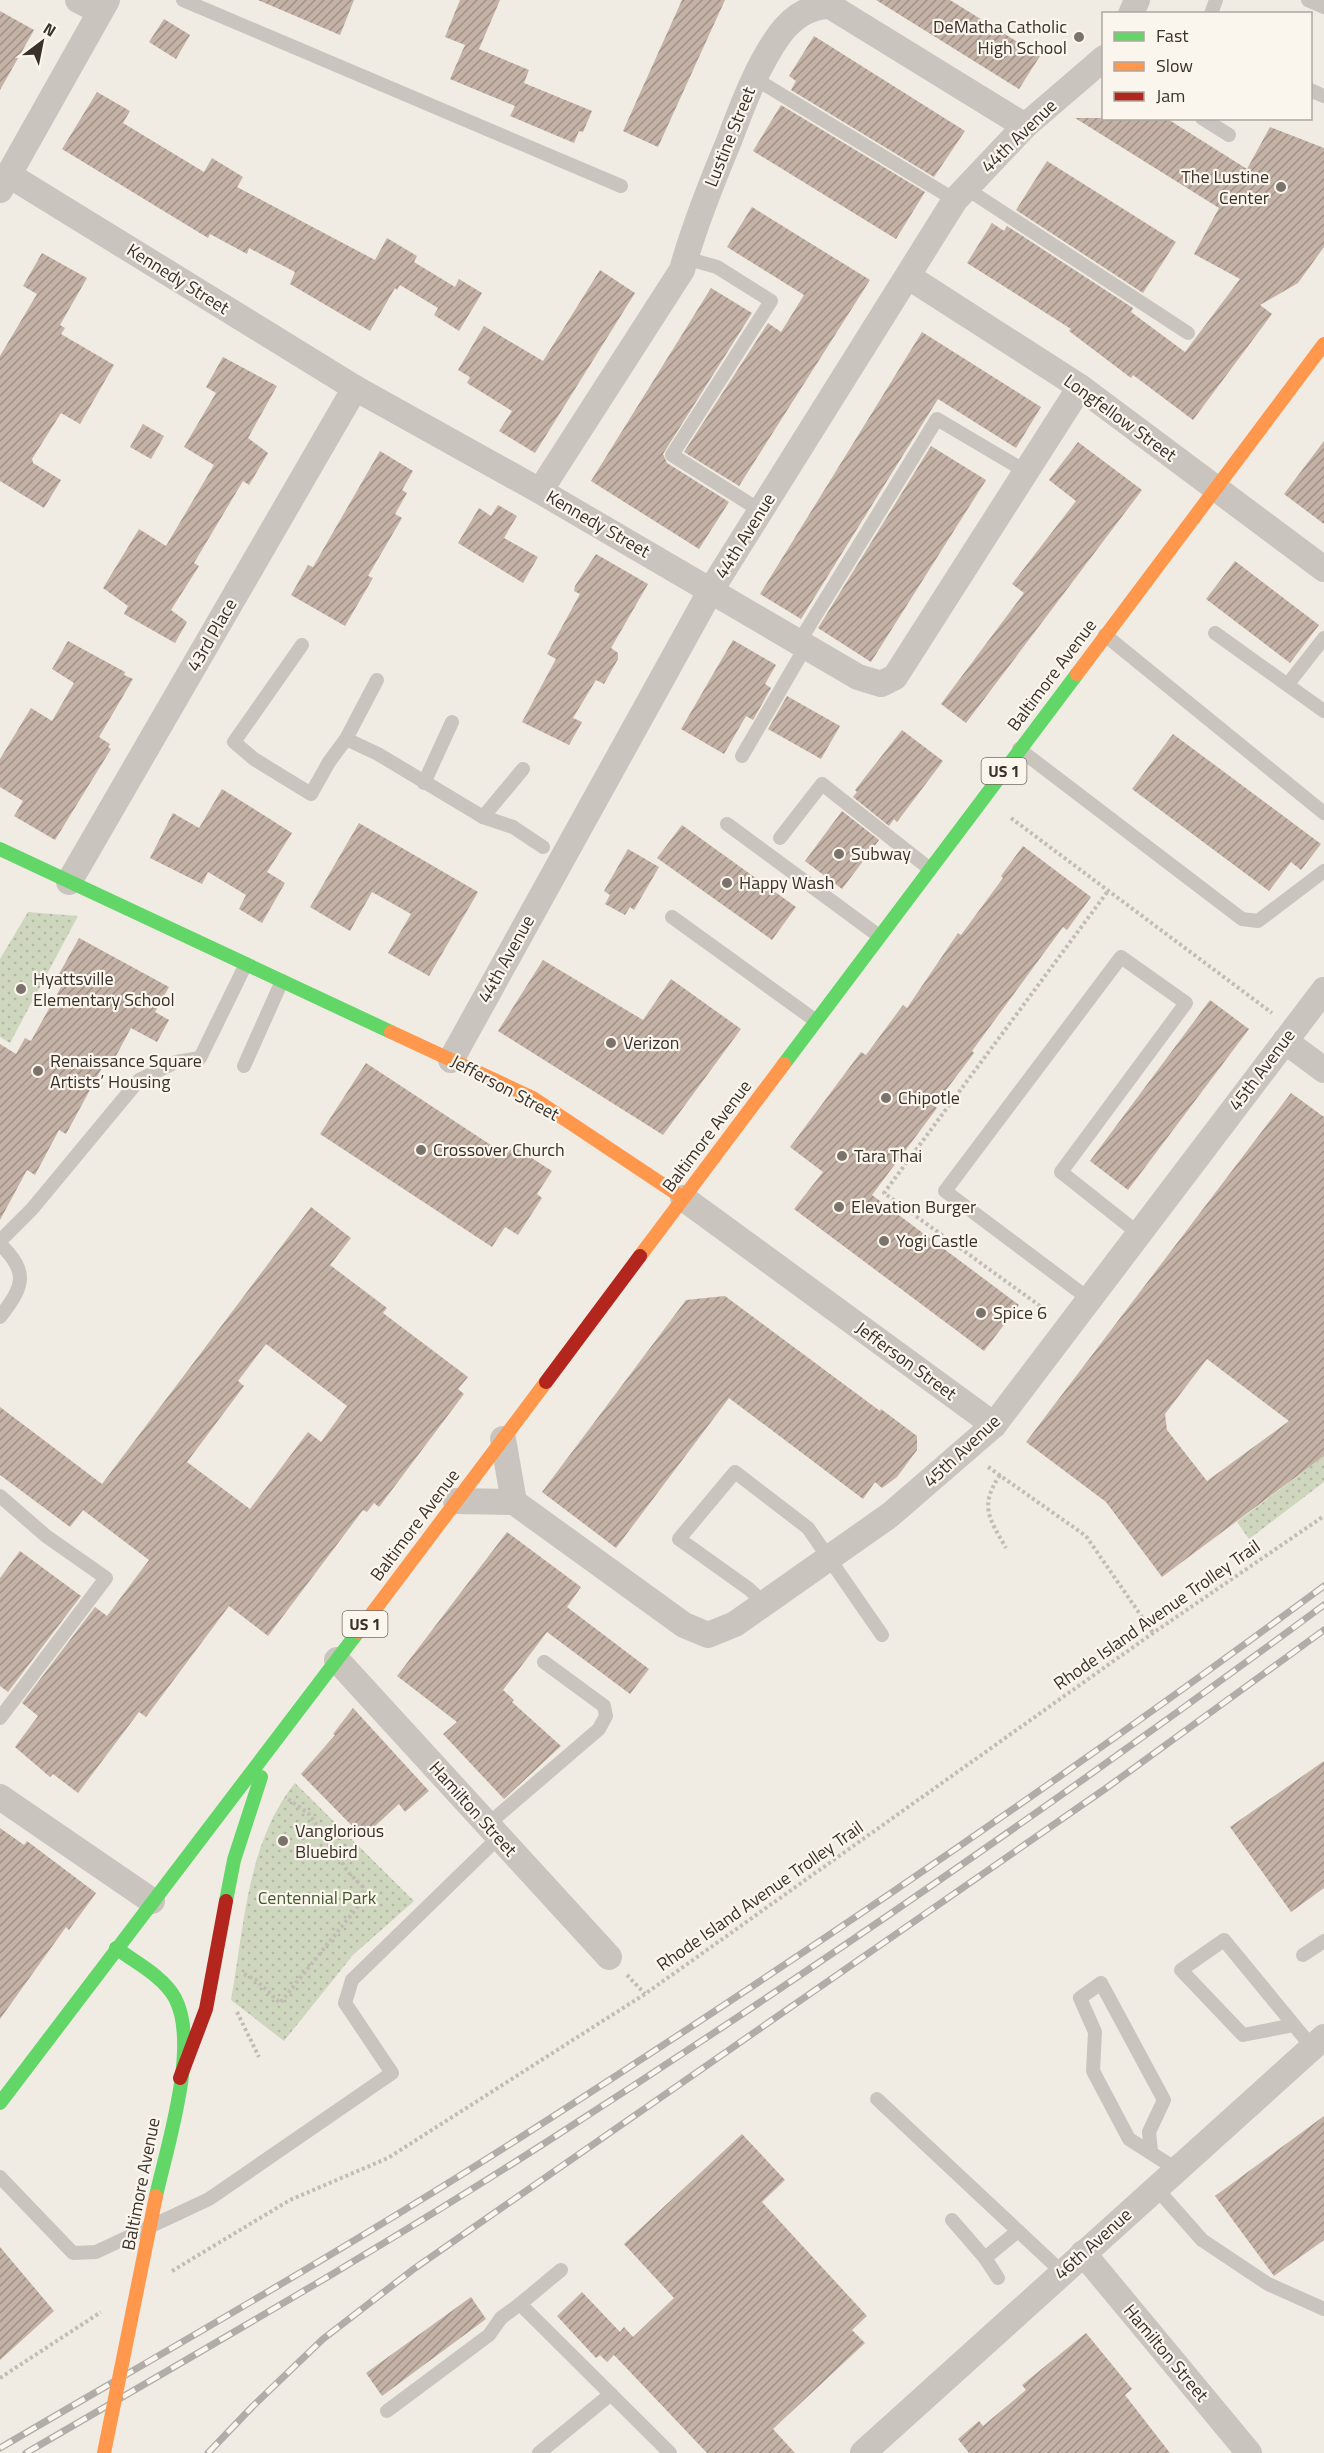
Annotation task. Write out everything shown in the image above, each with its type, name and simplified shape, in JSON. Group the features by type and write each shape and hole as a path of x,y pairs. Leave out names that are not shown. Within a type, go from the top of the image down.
{"main road":[{"name":"Baltimore Avenue","path":"0,2103 338,1660 1324,344"},
{"name":"Jefferson Street","path":"0,849 533,1098 683,1198"},
{"path":"180,2078 206,2009 239,1841 273,1746"},
{"name":"Baltimore Avenue","path":"104,2453 186,2041 181,2011 174,1998 153,1976 116,1948"}],"street":[{"path":"4,183 104,6 78,0"},
{"name":"Lustine Street","path":"540,491 682,270 693,229 754,78 781,32 802,13 816,6 830,6 1025,126"},
{"name":"44th Avenue","path":"451,1060 711,590 961,195 1025,126 1102,60"},
{"name":"Kennedy Street","path":"4,183 858,677 881,684 895,677 1080,387"},
{"name":"Longfellow Street","path":"909,277 1080,387 1324,569"},
{"name":"43rd Place","path":"69,882 355,388"},
{"name":"45th Avenue","path":"514,1502 692,1628 708,1635 735,1624 890,1515 994,1425 1324,990"},
{"path":"1285,1041 1324,1070"},
{"name":"Jefferson Street","path":"683,1198 994,1425"},
{"path":"456,1501 514,1502 503,1439"},
{"name":"Hamilton Street","path":"338,1660 609,1957"},
{"path":"0,1797 152,1902"},
{"name":"46th Avenue","path":"863,2453 1318,2042"},
{"name":"Hamilton Street","path":"1083,2253 1249,2453"}],"lane":[{"path":"183,0 621,186"},
{"path":"1308,0 1324,7"},
{"path":"754,78 961,195 1188,333"},
{"path":"1205,120 1229,135"},
{"path":"685,258 717,267 771,301 672,456 760,512"},
{"path":"742,756 802,644 937,419 1025,471"},
{"path":"1215,633 1324,711"},
{"path":"1105,635 1324,813"},
{"path":"1288,684 1324,638"},
{"path":"303,645 234,742 254,759 311,794 329,762 346,739 377,680"},
{"path":"424,783 452,722"},
{"path":"346,739 378,754 483,816 513,827 543,847"},
{"path":"1019,749 1242,919 1258,921 1324,871"},
{"path":"483,816 523,769"},
{"path":"780,838 822,784 930,869"},
{"path":"727,824 879,936"},
{"path":"672,917 816,1021"},
{"path":"1089,1299 945,1191 1121,957 1186,1003 1061,1172 1138,1233"},
{"path":"0,1317 19,1291 21,1275 14,1258 0,1243 32,1209 139,1080 176,1062 200,1058 246,964"},
{"path":"244,1066 282,981"},
{"path":"765,1604 749,1588 680,1539 735,1472 808,1528 882,1635"},
{"path":"0,1496 46,1536 106,1578 0,1718"},
{"path":"0,2177 72,2253 96,2252 218,2192 392,2073 345,2003 352,1980 493,1831 599,1729 606,1716 604,1706 544,1662"},
{"path":"1294,2025 1243,2035 1181,1970 1224,1940 1294,2025 1318,2042"},
{"path":"1303,1955 1324,1941"},
{"path":"1151,2152 1149,2132 1164,2100 1101,1983 1080,1998 1095,2032 1093,2071 1129,2139 1176,2169"},
{"path":"877,2099 1062,2272"},
{"path":"1156,2188 1202,2240 1268,2284 1324,2309"},
{"path":"952,2220 985,2258 998,2278"},
{"path":"985,2258 1018,2231"},
{"path":"387,2411 489,2334 501,2318 561,2270"},
{"path":"520,2304 670,2453"},
{"path":"538,2453 611,2394"}],"path":[{"path":"1011,818 1272,1013"},
{"path":"988,1467 1086,1536 1154,1633"},
{"path":"1000,1475 988,1493 989,1518 1006,1548"},
{"name":"Rhode Island Avenue Trolley Trail","path":"190,2262 290,2200 388,2158 645,1994 1154,1633 1324,1516"},
{"path":"239,1971 256,1980 280,2003 364,1899 363,1887 349,1872 309,1814 278,1792"},
{"path":"234,2004 259,2057"},
{"path":"0,2378 109,2307"}],"green space":[{"name":"Hyattsville Elementary School","path":"28,912 78,916 10,1043 0,1037 0,959"},
{"path":"1324,1456 1324,1482 1249,1539 1237,1522"},
{"name":"Centennial Park","path":"295,1783 414,1901 353,1955 284,2041 231,2000 244,1915 257,1859 279,1806"}],"building":[{"path":"258,0 354,0 340,35"},
{"path":"460,0 500,0 479,49 529,70 524,83 592,111 583,132 579,131 574,143 510,116 515,106 450,79 465,45 445,37"},
{"path":"682,0 725,0 658,147 623,131"},
{"path":"876,0 950,0 1040,56 1019,89"},
{"path":"0,11 34,30 0,90"},
{"path":"164,19 190,35 176,59 149,42"},
{"path":"814,36 965,131 934,177 791,90 796,81 789,76"},
{"path":"97,92 130,111 123,123 204,172 212,158 243,177 237,187 375,260 387,238 417,256 414,262 455,287 459,279 482,293 459,331 434,315 438,308 400,285 397,290 395,288 370,331 290,284 295,272 249,248 247,254 210,234 208,238 62,149"},
{"path":"781,105 925,192 896,239 753,151"},
{"path":"1075,118 1169,120 1247,169 1270,127 1324,148 1324,247 1298,283 1260,305 1272,314 1193,420 1133,375 1131,378 1069,331 1071,329 967,263 992,223 1004,231 1007,226 1133,308 1131,312 1185,352 1240,279 1194,254 1219,208"},
{"path":"1047,161 1176,242 1143,293 1016,210"},
{"path":"752,207 870,280 739,486 684,452 768,323 781,332 804,295 727,247"},
{"path":"42,253 87,278 60,325 65,328 61,334 114,365 80,424 61,413 32,459 33,463 61,480 44,508 0,481 0,356 37,294 23,286"},
{"path":"600,270 635,293 535,453 499,431 512,411 467,383 470,377 458,370 484,326 543,361"},
{"path":"711,288 752,313 663,454 667,463 729,502 699,549 591,481"},
{"path":"922,332 1041,407 1016,448 938,399 801,619 760,594"},
{"path":"223,357 277,386 248,438 268,453 249,485 243,481 194,563 199,566 171,610 187,622 175,643 124,614 128,606 103,588 139,529 166,546 214,465 184,447 216,393 206,387"},
{"path":"143,424 164,436 151,459 130,447"},
{"path":"1324,441 1324,524 1284,494"},
{"path":"1078,442 1142,490 966,723 941,704 1024,593 1012,584 1076,501 1049,480"},
{"path":"931,446 986,480 871,662 818,628"},
{"path":"380,451 413,471 402,490 407,493 395,514 402,518 368,576 373,578 345,626 291,595 308,565 313,567"},
{"path":"498,505 517,516 504,538 538,557 523,583 458,543 479,508 491,516"},
{"path":"596,554 648,584 611,648 618,653 618,659 604,684 596,680 573,718 582,722 569,745 522,722 556,659 547,654 580,594 574,591 575,586"},
{"path":"1235,561 1319,625 1290,663 1206,599"},
{"path":"733,640 776,665 765,684 771,688 753,720 746,716 724,754 681,729"},
{"path":"68,641 125,672 124,675 133,679 99,737 110,744 108,747 111,749 55,840 14,816 23,801 0,787 0,759 31,708 52,721 74,683 52,669"},
{"path":"787,696 840,726 821,759 768,729"},
{"path":"902,730 943,761 897,822 894,819 889,826 853,797 857,792 855,790"},
{"path":"1173,734 1321,844 1301,870 1291,862 1269,891 1132,789"},
{"path":"222,789 292,833 267,872 285,883 262,923 239,909 246,895 208,872 202,884 150,858 173,813 199,828"},
{"name":"Subway","path":"842,811 879,840 842,889 805,861"},
{"path":"359,823 478,892 429,976 388,953 411,914 372,892 350,931 310,907"},
{"name":"Happy Wash","path":"682,825 796,907 772,940 657,858"},
{"path":"1023,846 1091,897 1067,930 1063,927 972,1051 974,1053 934,1106 937,1108 872,1195 1019,1305 984,1351 794,1209 823,1172 790,1147 861,1052 866,1055 903,1005 907,1008 958,933 961,935 1003,878 1001,876"},
{"path":"628,849 659,867 634,910 630,907 625,915 605,904 610,895 604,891"},
{"name":"Renaissance Square Artists’ Housing","path":"79,938 169,987 155,1012 169,1020 157,1042 131,1028 110,1067 104,1064 66,1134 59,1130 35,1175 27,1170 0,1220 0,1044 16,1054 25,1038 31,1041 61,987 54,983"},
{"name":"Verizon","path":"543,960 643,1020 671,979 741,1029 663,1135 498,1031"},
{"path":"1210,1000 1249,1029 1128,1190 1090,1161"},
{"name":"Crossover Church","path":"366,1063 506,1155 513,1146 552,1171 537,1194 542,1198 518,1235 505,1227 492,1247 320,1134"},
{"path":"1291,1093 1324,1117 1324,1456 1162,1577 1106,1502 1026,1442","holes":["1207,1359 1289,1421 1207,1481 1167,1430 1165,1414"]},
{"path":"311,1207 351,1238 330,1265 387,1308 383,1313 468,1377 458,1389 464,1394 379,1507 374,1503 367,1512 363,1510 268,1636 229,1606 146,1717 139,1712 78,1793 53,1774 50,1777 15,1747 38,1716 22,1703 95,1607 107,1616 149,1560 83,1510 70,1527 0,1475 0,1407 102,1484","holes":["266,1344 347,1406 321,1442 308,1432 250,1509 187,1462 244,1386 238,1381"]},
{"path":"725,1296 917,1436 917,1450 897,1477 882,1488 875,1482 863,1499 729,1398 616,1548 542,1492 686,1300"},
{"path":"507,1532 581,1587 567,1607 649,1669 630,1694 547,1632 503,1690 514,1700 512,1702 561,1746 504,1799 443,1734 457,1722 397,1676"},
{"path":"20,1551 81,1596 8,1692 0,1686 0,1578"},
{"path":"353,1708 429,1791 405,1812 399,1804 363,1837 301,1774 335,1735 333,1734"},
{"path":"1324,1761 1324,1888 1291,1912 1230,1827"},
{"path":"0,1828 24,1845 27,1841 96,1893 69,1930 66,1927 0,2019"},
{"path":"1324,2116 1324,2240 1274,2276 1215,2196"},
{"path":"742,2134 785,2180 762,2202 867,2316 852,2330 865,2343 773,2429 795,2453 707,2453 614,2355 607,2362 600,2355 596,2358 557,2316 582,2292 620,2332 624,2327 633,2337 674,2298 624,2244"},
{"path":"0,2247 54,2311 0,2360"},
{"path":"471,2297 486,2319 382,2396 366,2373"},
{"path":"1086,2333 1132,2389 1125,2395 1170,2453 969,2453 958,2439 979,2421 983,2426 1026,2390 1022,2385"}],"railway":[{"path":"0,2448 268,2292 466,2172 633,2065 1032,1796 1324,1586"},
{"path":"26,2453 419,2222 647,2077 843,1946 1037,1812 1324,1605"},
{"path":"208,2453 323,2339 415,2268 1105,1789 1324,1630"}],"traffic: fast":[{"path":"784,1064 1077,674"},
{"path":"0,849 391,1032"},
{"path":"0,2103 358,1632"},
{"path":"226,1901 234,1860 261,1777"},
{"path":"116,1948 148,1970 170,1990 182,2018 184,2042 179,2096 156,2196"}],"traffic: slow":[{"path":"1077,674 1324,344"},
{"path":"391,1032 533,1098 683,1198"},
{"path":"640,1256 784,1064"},
{"path":"358,1632 546,1382"},
{"path":"104,2453 156,2196"}],"traffic: jam":[{"path":"546,1382 640,1256"},
{"path":"180,2078 206,2009 226,1901"}],"place":[{"name":"DeMatha Catholic High School","path":"1079,37"},
{"name":"The Lustine Center","path":"1281,187"},
{"name":"Subway","path":"839,854"},
{"name":"Happy Wash","path":"727,883"},
{"name":"Hyattsville Elementary School","path":"21,989"},
{"name":"Verizon","path":"611,1043"},
{"name":"Renaissance Square Artists’ Housing","path":"38,1071"},
{"name":"Chipotle","path":"886,1098"},
{"name":"Crossover Church","path":"421,1150"},
{"name":"Tara Thai","path":"842,1156"},
{"name":"Elevation Burger","path":"839,1207"},
{"name":"Yogi Castle","path":"884,1241"},
{"name":"Spice 6","path":"981,1313"},
{"name":"Vanglorious Bluebird","path":"283,1841"}]}
